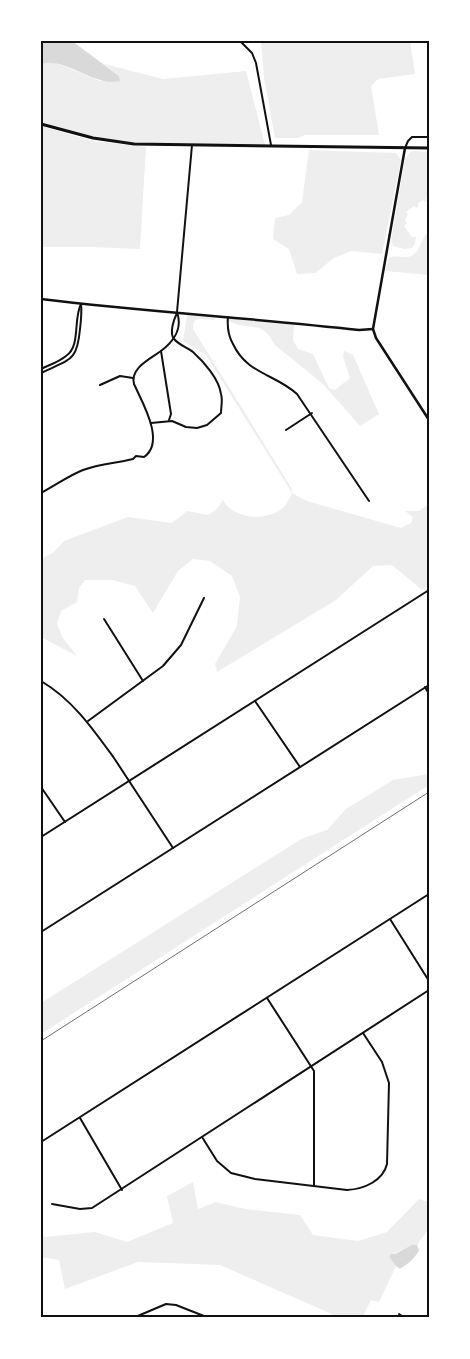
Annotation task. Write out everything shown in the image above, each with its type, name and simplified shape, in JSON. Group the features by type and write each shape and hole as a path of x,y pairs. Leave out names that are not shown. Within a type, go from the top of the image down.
{"main road":[{"path":"41,124 112,141 134,144 429,148"}],"street":[{"path":"240,41 252,53 256,63 271,146"},
{"path":"429,137 412,137 405,148 373,329 376,338 429,420"},
{"path":"151,423 169,420 186,427 198,428 207,425 221,413 221,392 216,380 194,353 174,340 172,336 174,319 177,312 192,145"},
{"path":"41,299 359,330 373,329"},
{"path":"41,369 66,356 72,350 77,311 80,304"},
{"path":"41,373 70,359 76,352 82,311 80,304"},
{"path":"41,493 62,480 84,470 106,464 134,460 136,456 141,458 146,456 151,449 153,439 151,423 133,378 140,366 161,351 177,336 179,318 177,312"},
{"path":"228,317 227,325 230,338 239,355 258,372 290,387 297,394 312,413 370,501"},
{"path":"161,351 171,414 169,420"},
{"path":"100,385 120,376 133,378"},
{"path":"286,430 312,413"},
{"path":"41,837 429,590"},
{"path":"88,721 162,666 181,645 204,598"},
{"path":"104,619 143,681"},
{"path":"41,681 69,702 88,721 130,781 173,848"},
{"path":"41,932 429,685"},
{"path":"425,687 429,694"},
{"path":"255,700 300,767"},
{"path":"41,787 65,822"},
{"path":"41,1142 429,894"},
{"path":"390,919 429,981"},
{"path":"52,1204 80,1209 92,1208 429,990"},
{"path":"267,998 312,1066 315,1075 314,1186"},
{"path":"202,1137 217,1161 232,1173 255,1179 348,1190 361,1189 378,1179 386,1169 389,1083 382,1062 363,1032"},
{"path":"80,1118 122,1190"},
{"path":"133,1318 160,1305 171,1304 209,1318"},
{"path":"399,1314 405,1318"}],"shaded area":[{"path":"41,41 72,41 119,76 120,81 100,80 60,64 41,64"},
{"path":"261,41 410,41 415,74 378,79 371,86 379,135 305,135 298,138 275,138 264,78"},
{"path":"54,62 100,81 119,76 104,64 163,79 246,71 265,145 154,145 112,141 41,124 41,64"},
{"path":"41,126 93,141 146,147 140,249 41,247"},
{"path":"309,150 396,153 401,160 382,254 351,251 334,258 315,273 297,274 289,249 273,239 275,218 289,215 302,202"},
{"path":"413,151 429,152 429,197 426,198 427,202 423,200 418,203 418,207 414,206 406,212 408,214 405,220 407,223 404,226 412,237 416,237 412,248 404,249 393,246 391,241 405,159"},
{"path":"429,232 429,275 385,271 389,258 406,257 416,253 424,237"},
{"path":"187,315 216,318 214,320 195,320 193,329 292,489 292,493 206,355 183,341"},
{"path":"226,318 294,325 293,340 298,349 313,354 329,388 335,390 350,378 343,357 344,351 353,355 379,414 360,426 323,384 275,345 268,334 260,328 239,325 227,321"},
{"path":"292,493 307,501 401,528 411,523 413,517 405,511 419,511 429,504 429,586 422,590 392,565 373,566 336,600 217,672 215,664 237,626 240,597 232,576 210,561 193,559 178,571 153,613 135,586 113,580 85,580 79,588 77,602 61,611 57,623 62,637 77,656 41,637 41,559 54,552 64,541 128,517 172,523 187,511 208,515 216,510 223,500 235,512 252,517 261,517 277,512 284,507"},
{"path":"429,774 429,785 41,1034 41,1003 301,839 327,830 346,809 393,780"},
{"path":"193,1182 198,1209 216,1202 245,1209 300,1215 313,1235 358,1241 387,1232 419,1199 429,1202 429,1228 417,1245 389,1257 396,1266 379,1302 371,1300 362,1318 341,1318 220,1265 138,1262 65,1289 59,1260 41,1257 41,1233 45,1237 95,1232 127,1242 173,1223 167,1196"},
{"path":"412,1245 417,1245 419,1250 411,1261 400,1269 389,1257 391,1254 395,1254"}],"railway":[{"path":"41,1041 429,792"}]}
